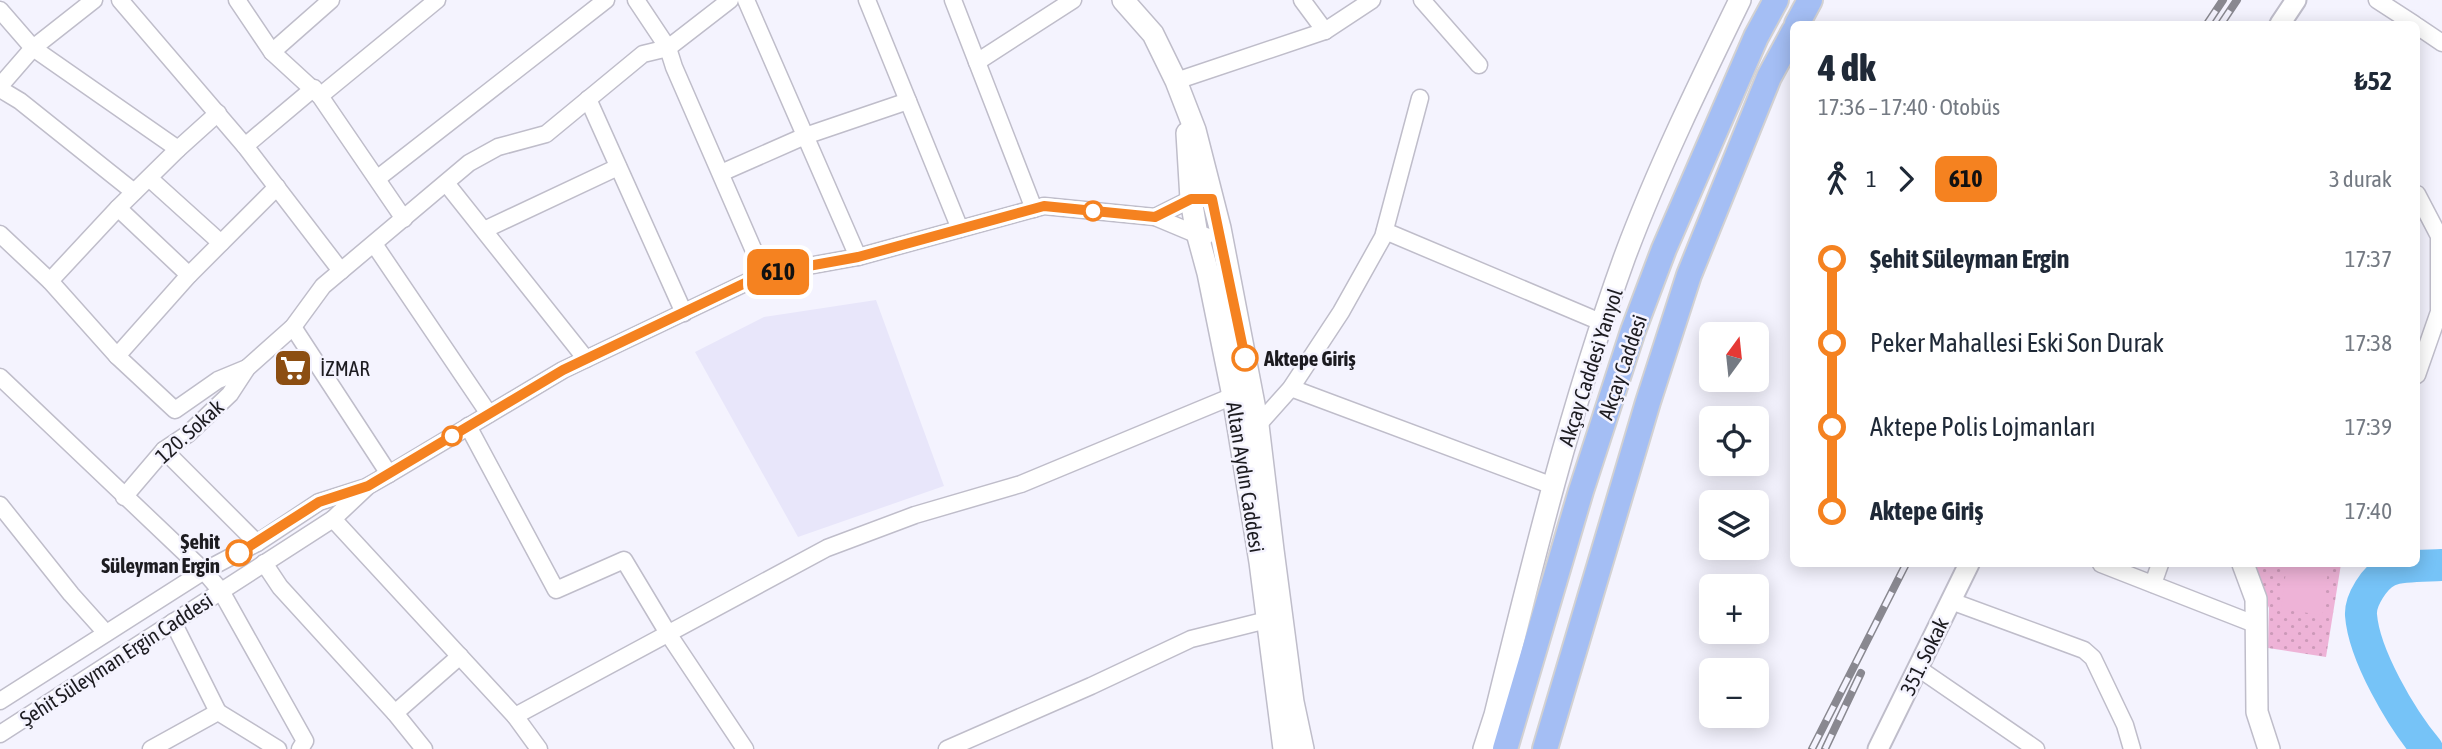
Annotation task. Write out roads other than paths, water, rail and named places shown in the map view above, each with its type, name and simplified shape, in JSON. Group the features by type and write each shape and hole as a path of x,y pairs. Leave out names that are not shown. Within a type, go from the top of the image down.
{"highway":[{"name":"Akçay Caddesi","path":"1505,749 1581,491 1633,331 1664,249 1756,37 1776,0"},
{"path":"1799,21 1810,0"},
{"name":"Akçay Caddesi","path":"1545,749 1647,402 1689,275 1769,78 1790,39"}],"main road":[{"path":"1123,0 1153,34 1187,107"},
{"name":"Akçay Caddesi Yanyol","path":"1484,749 1553,486 1603,323 1656,181 1693,96 1740,0"},
{"name":"Altan Aydın Caddesi","path":"1187,107 1221,236 1258,425 1284,749"},
{"name":"Altan Aydın Caddesi","path":"1187,107 1191,199 1209,273 1233,396 1260,562 1303,749"},
{"path":"2244,567 2256,599 2258,712 2269,749"}],"street":[{"path":"94,0 33,48 0,87 134,192"},
{"path":"120,0 245,146 341,271"},
{"path":"237,0 272,52 317,92 404,219"},
{"path":"272,52 331,0"},
{"path":"245,146 437,0"},
{"path":"378,178 606,0"},
{"path":"636,0 668,48 764,274"},
{"name":"120. Sokak","path":"124,497 164,450 188,434 230,394 247,368 293,327 323,286 469,163 499,147 546,134 643,54 668,48 730,0"},
{"path":"746,0 858,257"},
{"path":"867,0 960,229"},
{"path":"953,0 1034,209"},
{"path":"977,62 1073,0"},
{"path":"1302,0 1325,31"},
{"path":"1176,81 1325,31 1372,0"},
{"path":"1422,0 1479,65"},
{"path":"2282,21 2296,0"},
{"path":"2377,0 2409,21"},
{"path":"0,10 33,48 178,149"},
{"path":"2420,28 2442,43"},
{"path":"588,99 684,313"},
{"path":"1258,425 1291,388 1341,312 1385,231 1420,99"},
{"path":"721,173 805,136 908,101"},
{"path":"50,281 149,177 218,113"},
{"path":"484,230 618,167"},
{"path":"149,177 221,243"},
{"path":"446,183 586,359"},
{"path":"117,356 189,275 276,187"},
{"path":"1155,217 1191,199 1212,199"},
{"path":"2420,200 2439,236 2439,312 2420,366"},
{"name":"Şehit Süleyman Ergin Caddesi","path":"0,701 204,571 257,544 319,502 368,486 563,370 764,274 858,257 1044,206 1155,217 1198,235"},
{"path":"118,208 189,275"},
{"path":"1385,231 1603,323"},
{"path":"1198,235 1221,236"},
{"path":"3,244 50,281 117,356 175,410 218,380 247,368"},
{"path":"374,244 489,414"},
{"path":"293,327 389,474"},
{"path":"0,377 204,571 221,591 305,741 300,749"},
{"path":"1291,388 1553,486"},
{"path":"515,716 827,548 915,516 1021,484 1233,396"},
{"path":"468,426 556,590 624,560 669,635 745,749"},
{"path":"164,450 257,544"},
{"name":"Şehit Süleyman Ergin Caddesi","path":"3,739 173,622 333,519 368,486"},
{"path":"0,505 106,633"},
{"path":"333,519 515,716 539,749"},
{"path":"264,563 279,587 395,713 424,749"},
{"name":"351. Sokak","path":"1878,749 1968,567"},
{"path":"2109,567 2257,625"},
{"path":"2153,584 2159,567"},
{"path":"1951,601 2084,650 2092,658 2109,692 2125,725 2132,749"},
{"path":"947,749 1079,692 1191,639 1274,618"},
{"path":"173,622 218,712 278,749"},
{"path":"395,713 460,656"},
{"path":"1918,668 2036,749"},
{"path":"151,749 218,712"}],"waterway":[{"path":"2420,566 2442,565"},
{"path":"2406,567 2393,569 2378,578 2363,603 2361,615 2376,667 2395,704 2427,749"}],"railway":[{"path":"2209,21 2223,0"},
{"path":"2223,21 2237,0"},
{"path":"1812,749 1904,567"},
{"path":"1825,749 1861,673"}],"place":[{"name":"Aktepe Giriş","path":"1245,358"},
{"name":"İZMAR","path":"293,368"},
{"name":"Şehit Süleyman Ergin","path":"239,553"}]}
